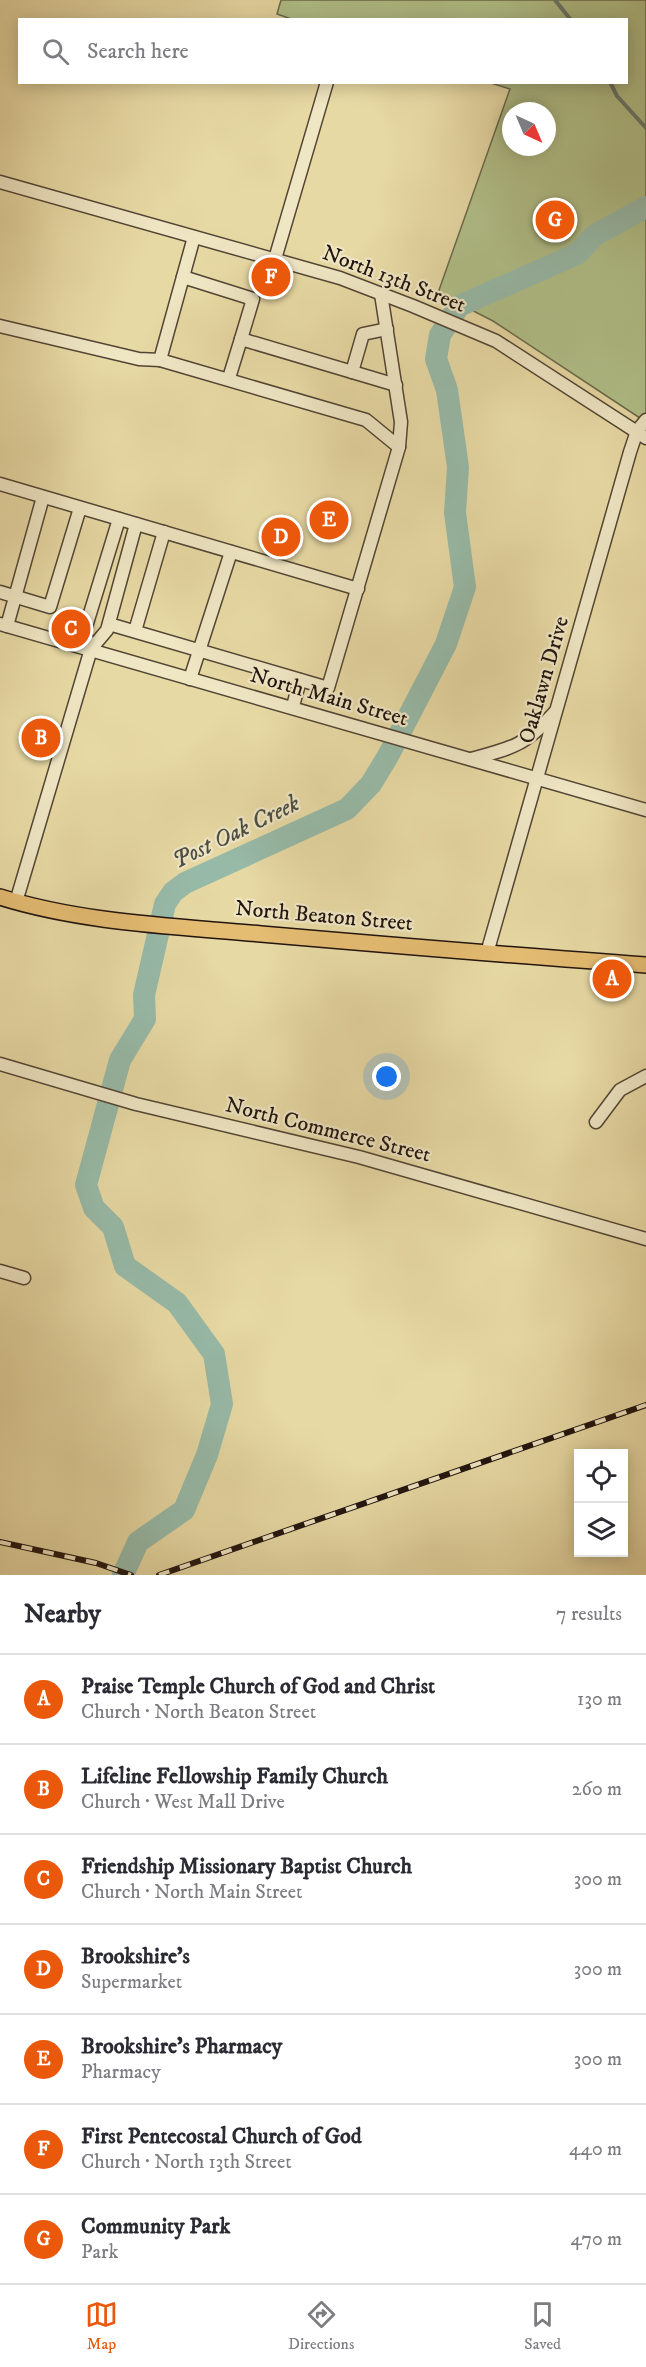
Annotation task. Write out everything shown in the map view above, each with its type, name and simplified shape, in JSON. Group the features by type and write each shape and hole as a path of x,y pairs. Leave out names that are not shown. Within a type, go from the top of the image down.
{"main road":[{"name":"North Beaton Street","path":"0,897 36,908 196,928 646,965"}],"street":[{"path":"275,259 326,84"},
{"name":"North 13th Street","path":"0,182 340,278 413,306 496,341 642,435"},
{"path":"160,360 194,237"},
{"path":"183,277 253,299 229,378"},
{"path":"109,624 328,688 399,447 401,422 381,294"},
{"path":"0,326 139,359 160,360 229,378 366,420 399,447"},
{"path":"352,372 363,334 387,329"},
{"path":"241,339 396,385"},
{"name":"Oaklawn Drive","path":"487,953 536,779 646,420"},
{"path":"0,484 358,589"},
{"path":"4,625 16,597 42,496"},
{"path":"0,592 50,607 80,508"},
{"path":"91,649 84,633 119,519"},
{"path":"16,902 91,649 109,624 135,524"},
{"path":"135,632 164,532"},
{"path":"190,679 231,552"},
{"name":"North Main Street","path":"4,625 292,706 646,810"},
{"path":"292,706 300,680"},
{"path":"471,759 515,748 538,731 558,709"},
{"name":"North Commerce Street","path":"0,1064 136,1104 359,1157 646,1239"},
{"path":"596,1122 620,1090 646,1076"},
{"path":"0,1271 24,1278"}],"green space":[{"path":"281,0 646,0 646,422 493,321 438,293 502,112 502,156 556,156 556,102 505,102 510,89 494,84 628,84 628,18 288,18 277,14"}],"waterway":[{"path":"555,0 569,18"},
{"path":"611,84 617,96 646,128"},
{"name":"Post Oak Creek","path":"123,1575 138,1542 184,1510 207,1455 222,1404 214,1354 177,1303 125,1266 113,1227 94,1208 86,1185 120,1060 145,1019 144,995 165,904 173,892 185,883 347,809 371,784 446,644 465,587 455,513 458,467 447,390 436,359 440,335 459,306 577,254 595,235 646,207"}],"railway":[{"path":"159,1575 646,1405"},
{"path":"0,1542 96,1563 131,1575"}],"place":[{"name":"Community Park","path":"555,220"},
{"name":"First Pentecostal Church of God","path":"271,277"},
{"name":"Brookshire's Pharmacy","path":"329,520"},
{"name":"Brookshire's","path":"281,537"},
{"name":"Friendship Missionary Baptist Church","path":"71,629"},
{"name":"Lifeline Fellowship Family Church","path":"41,738"},
{"name":"Praise Temple Church of God and Christ","path":"612,979"}]}
